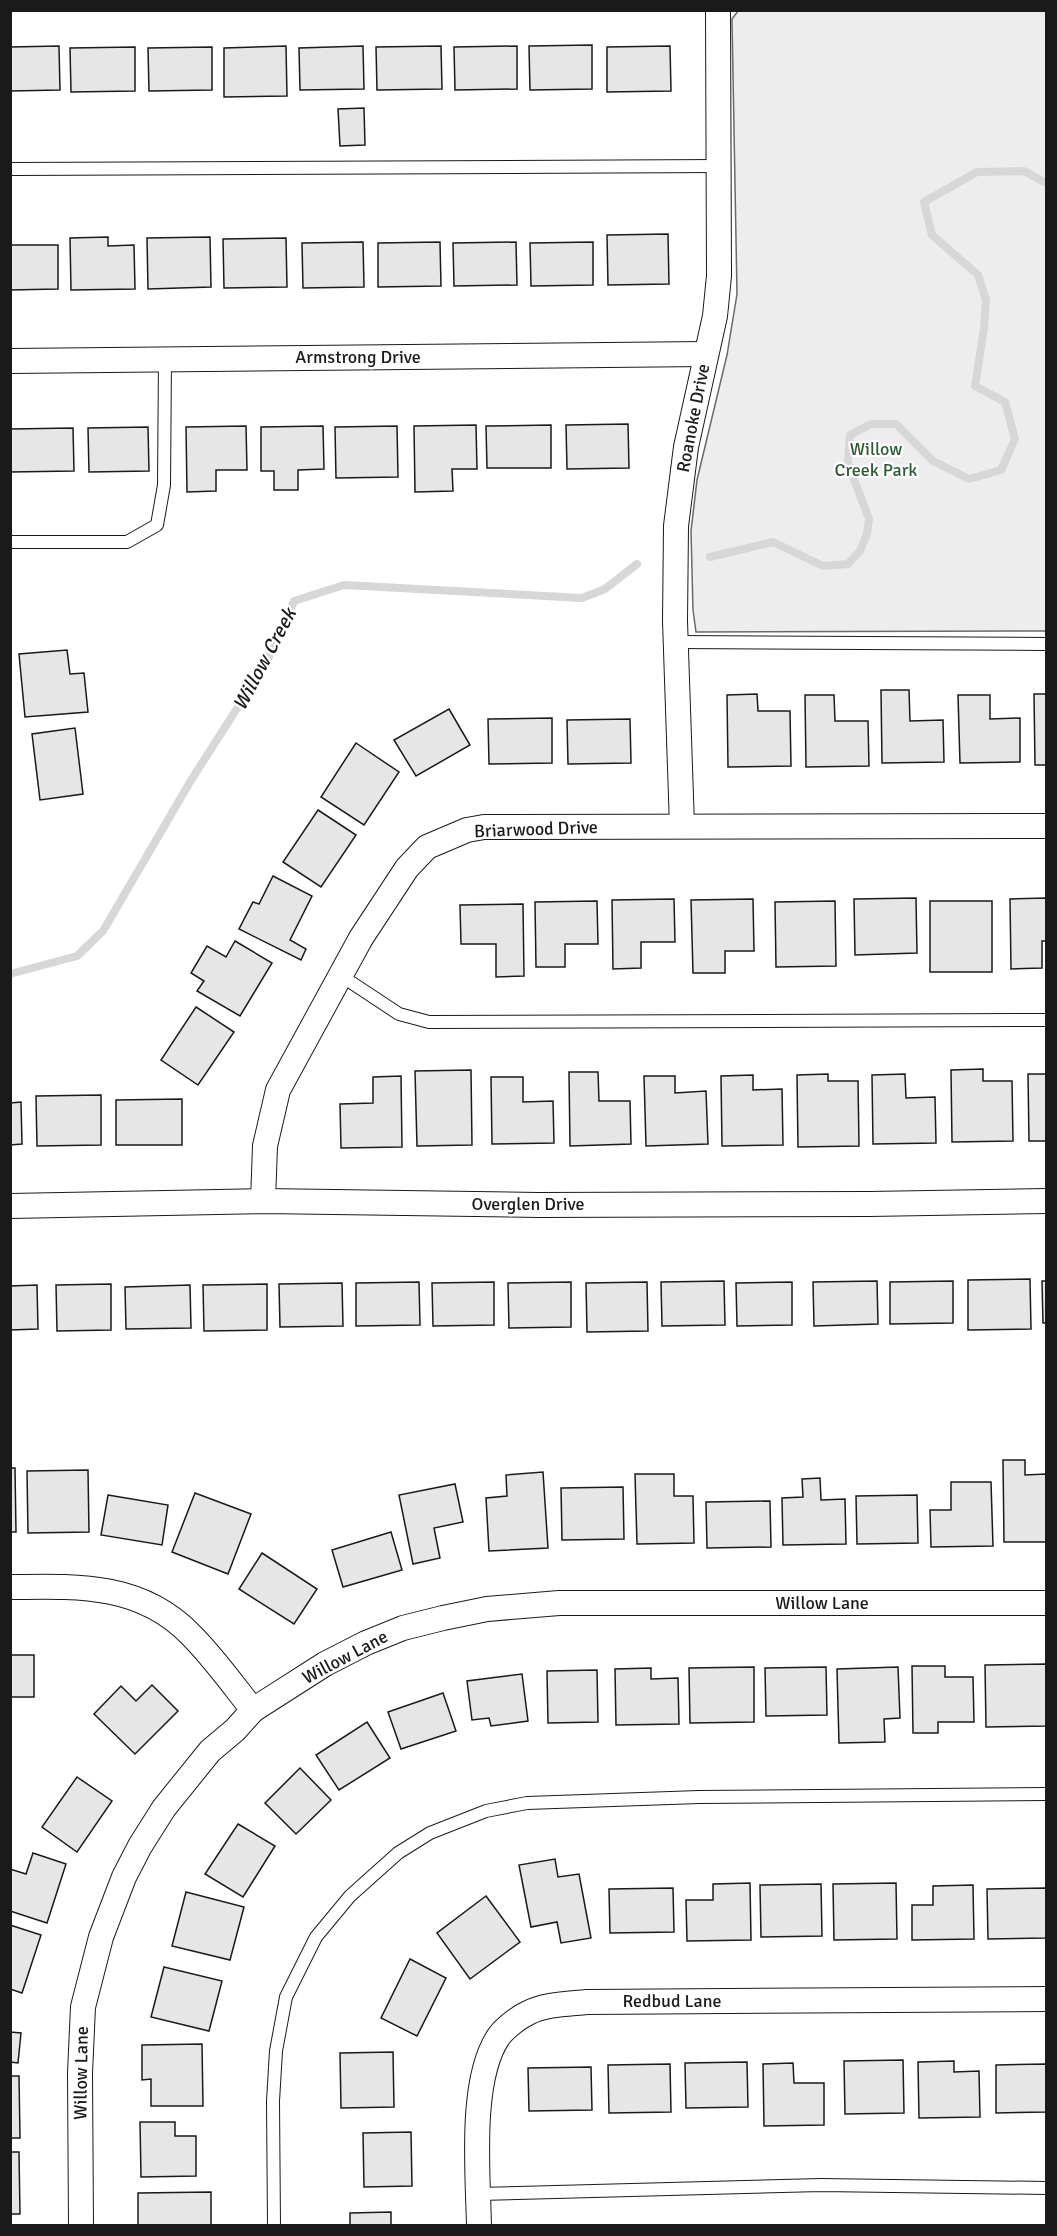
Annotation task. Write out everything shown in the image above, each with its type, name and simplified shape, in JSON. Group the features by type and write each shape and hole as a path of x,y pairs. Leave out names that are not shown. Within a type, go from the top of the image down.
{"street":[{"name":"Roanoke Drive","path":"682,826 676,642 676,526 686,447 715,316 719,276 718,10"},
{"name":"Armstrong Drive","path":"10,361 706,354"},
{"name":"Briarwood Drive","path":"263,1202 265,1146 278,1090 361,938 407,868 427,847 448,837 484,827 1047,826"},
{"name":"Overglen Drive","path":"10,1206 263,1202 573,1205 1047,1201"},
{"path":"10,1587 76,1586 107,1590 133,1597 153,1607 191,1634 253,1710"},
{"name":"Willow Lane","path":"81,2226 80,2073 83,2007 101,1937 124,1877 164,1808 210,1751 235,1730 253,1710 325,1665 366,1643 403,1628 487,1609 559,1603 1047,1603"},
{"name":"Redbud Lane","path":"479,2226 478,2120 484,2070 500,2034 527,2013 563,2004 586,2002 1047,1999"}],"lane":[{"path":"10,170 719,166"},
{"path":"10,542 128,542 157,525 164,485 165,358"},
{"path":"676,642 1047,644"},
{"path":"340,975 399,1014 429,1022 1047,1020"},
{"path":"274,2226 273,2101 276,2051 286,1997 316,1937 350,1896 398,1853 430,1833 486,1811 527,1803 699,1797 1047,1794"},
{"path":"478,2194 821,2185 1047,2188"}],"shaded area":[{"name":"Willow Creek Park","path":"738,11 1046,11 1046,631 696,632 693,610 691,531 697,480 727,355 737,294 732,19"}],"building":[{"path":"592,45 592,89 530,90 529,46"},
{"path":"59,46 60,90 10,91 10,47"},
{"path":"286,46 287,96 224,97 224,48"},
{"path":"363,46 364,89 300,90 299,48"},
{"path":"441,46 442,89 377,90 376,47"},
{"path":"517,46 517,89 455,90 454,47"},
{"path":"670,46 671,91 607,92 607,47"},
{"path":"135,47 135,91 71,92 70,48"},
{"path":"212,47 212,90 149,91 148,48"},
{"path":"364,108 365,145 340,146 338,109"},
{"path":"668,234 669,284 608,285 607,235"},
{"path":"108,237 108,246 134,245 135,289 71,290 70,238"},
{"path":"210,237 211,287 148,289 147,238"},
{"path":"286,238 287,287 224,288 223,239"},
{"path":"363,242 364,287 303,288 302,243"},
{"path":"440,242 441,286 378,287 378,243"},
{"path":"516,242 517,285 454,286 453,243"},
{"path":"593,242 593,285 531,286 530,243"},
{"path":"10,245 58,245 58,289 10,290"},
{"path":"628,424 629,468 567,469 566,425"},
{"path":"476,425 477,469 452,469 453,491 415,492 414,426"},
{"path":"551,425 551,468 487,468 486,426"},
{"path":"246,426 247,470 216,470 216,491 187,492 186,427"},
{"path":"323,426 324,469 298,470 298,490 274,490 274,471 261,471 261,427"},
{"path":"397,426 398,477 336,478 335,427"},
{"path":"148,427 149,471 89,472 88,428"},
{"path":"73,428 74,471 10,472 10,429"},
{"path":"67,650 70,674 84,673 88,712 25,717 19,654"},
{"path":"881,690 909,690 910,721 943,720 944,762 882,763"},
{"path":"757,694 758,711 790,711 791,766 728,767 727,695"},
{"path":"1034,694 1046,694 1046,765 1035,765"},
{"path":"805,695 834,695 835,721 868,721 869,766 806,767"},
{"path":"958,695 990,695 990,719 1020,718 1020,762 960,763"},
{"path":"449,709 470,745 416,776 394,740"},
{"path":"552,718 552,763 489,764 488,719"},
{"path":"630,719 631,763 568,764 567,720"},
{"path":"75,728 83,794 40,800 32,734"},
{"path":"356,743 399,772 364,825 321,797"},
{"path":"318,810 356,835 321,887 283,862"},
{"path":"273,876 312,896 290,940 306,949 301,960 239,929 253,902 259,904"},
{"path":"916,898 917,953 855,955 854,899"},
{"path":"1046,898 1046,941 1042,941 1042,968 1011,969 1010,899"},
{"path":"674,899 675,942 641,942 641,968 613,969 612,900"},
{"path":"753,899 754,951 725,951 725,973 693,973 691,900"},
{"path":"597,901 598,944 565,944 565,967 536,967 535,902"},
{"path":"835,901 836,966 776,967 775,902"},
{"path":"930,901 992,901 992,972 930,972"},
{"path":"523,904 524,976 496,977 496,944 461,944 460,905"},
{"path":"235,941 272,963 240,1016 197,991 204,981 191,973 207,946 226,957"},
{"path":"196,1007 234,1032 198,1085 161,1060"},
{"path":"983,1069 983,1081 1012,1081 1013,1141 952,1142 951,1070"},
{"path":"471,1070 472,1145 417,1146 415,1071"},
{"path":"569,1072 598,1072 599,1101 630,1101 631,1144 570,1146"},
{"path":"828,1074 828,1081 858,1081 859,1146 798,1147 797,1075"},
{"path":"905,1074 906,1098 935,1097 936,1143 873,1144 872,1075"},
{"path":"1028,1074 1046,1074 1046,1141 1029,1141"},
{"path":"753,1075 753,1090 782,1089 783,1145 722,1146 721,1076"},
{"path":"401,1076 402,1147 341,1148 340,1104 373,1103 373,1077"},
{"path":"644,1076 675,1076 675,1093 706,1091 708,1144 646,1146"},
{"path":"491,1077 523,1077 523,1102 553,1101 554,1143 492,1144"},
{"path":"101,1095 101,1145 37,1146 36,1096"},
{"path":"182,1099 182,1145 116,1145 116,1100"},
{"path":"21,1102 22,1144 10,1145 10,1103"},
{"path":"1030,1279 1031,1329 968,1330 968,1280"},
{"path":"724,1281 725,1325 662,1326 661,1282"},
{"path":"877,1281 878,1324 814,1326 813,1282"},
{"path":"953,1281 953,1323 890,1324 890,1282"},
{"path":"1042,1281 1046,1281 1046,1323 1043,1323"},
{"path":"419,1282 420,1325 356,1326 356,1283"},
{"path":"494,1282 494,1325 433,1326 432,1283"},
{"path":"571,1282 571,1327 509,1328 508,1283"},
{"path":"647,1282 648,1331 587,1332 586,1283"},
{"path":"792,1282 792,1325 737,1326 736,1283"},
{"path":"342,1283 343,1326 280,1327 279,1284"},
{"path":"111,1284 111,1330 57,1331 56,1285"},
{"path":"267,1284 267,1330 204,1331 203,1285"},
{"path":"37,1285 38,1329 10,1330 10,1286"},
{"path":"190,1285 191,1328 126,1329 125,1287"},
{"path":"1003,1460 1025,1460 1025,1475 1046,1474 1046,1542 1004,1542"},
{"path":"10,1468 15,1468 16,1532 10,1532"},
{"path":"88,1470 89,1532 28,1533 27,1471"},
{"path":"543,1472 548,1548 489,1551 486,1498 507,1496 506,1475"},
{"path":"635,1474 674,1474 674,1496 693,1496 694,1543 637,1544"},
{"path":"820,1478 821,1500 845,1499 846,1544 783,1545 782,1498 803,1497 802,1479"},
{"path":"951,1482 991,1482 993,1546 931,1547 930,1510 951,1510"},
{"path":"455,1484 463,1522 434,1528 440,1558 413,1564 399,1495"},
{"path":"623,1487 624,1539 562,1540 561,1488"},
{"path":"195,1493 251,1514 228,1574 172,1552"},
{"path":"108,1495 168,1505 162,1545 101,1535"},
{"path":"917,1495 918,1543 857,1544 856,1496"},
{"path":"770,1501 771,1547 707,1548 706,1502"},
{"path":"391,1532 402,1570 343,1587 332,1550"},
{"path":"262,1553 317,1589 294,1624 239,1589"},
{"path":"10,1655 34,1655 34,1697 10,1697"},
{"path":"1046,1664 1046,1726 986,1727 985,1665"},
{"path":"912,1666 945,1666 945,1677 973,1677 974,1722 938,1722 938,1733 913,1733"},
{"path":"754,1667 754,1722 690,1723 689,1668"},
{"path":"826,1667 827,1715 766,1716 765,1668"},
{"path":"898,1667 900,1718 884,1719 885,1742 839,1743 837,1669"},
{"path":"651,1668 651,1679 678,1678 679,1724 616,1725 615,1669"},
{"path":"597,1670 598,1722 548,1723 547,1671"},
{"path":"522,1674 528,1721 491,1726 489,1718 472,1720 467,1681"},
{"path":"152,1685 178,1711 135,1754 94,1714 121,1686 136,1701"},
{"path":"443,1693 456,1731 401,1749 388,1712"},
{"path":"367,1722 390,1758 339,1790 316,1755"},
{"path":"300,1768 331,1800 296,1834 265,1803"},
{"path":"77,1777 112,1801 77,1852 42,1827"},
{"path":"238,1824 275,1846 243,1897 205,1874"},
{"path":"33,1853 66,1864 47,1923 10,1911 10,1869 26,1874"},
{"path":"555,1859 558,1877 579,1874 591,1938 561,1943 557,1922 531,1927 519,1865"},
{"path":"750,1883 751,1940 687,1941 686,1900 713,1900 713,1884"},
{"path":"896,1883 897,1939 834,1940 833,1884"},
{"path":"821,1884 822,1936 761,1937 760,1885"},
{"path":"973,1885 974,1939 912,1940 912,1905 933,1905 933,1886"},
{"path":"673,1888 674,1932 610,1933 609,1889"},
{"path":"1046,1888 1046,1938 988,1939 987,1889"},
{"path":"186,1892 244,1907 230,1960 172,1946"},
{"path":"486,1896 520,1942 470,1979 437,1933"},
{"path":"10,1925 41,1935 22,1993 10,1989"},
{"path":"410,1959 446,1978 417,2036 381,2018"},
{"path":"164,1967 222,1981 209,2031 151,2017"},
{"path":"10,2032 21,2033 18,2063 10,2062"},
{"path":"202,2044 203,2106 151,2106 151,2079 142,2080 142,2045"},
{"path":"393,2052 394,2107 341,2108 340,2053"},
{"path":"903,2060 904,2113 845,2114 844,2061"},
{"path":"954,2061 954,2072 979,2071 980,2117 919,2118 918,2062"},
{"path":"747,2062 748,2107 686,2108 685,2063"},
{"path":"793,2063 794,2083 824,2083 824,2125 764,2126 763,2064"},
{"path":"670,2064 671,2112 609,2113 608,2065"},
{"path":"1046,2064 1046,2112 996,2113 996,2065"},
{"path":"591,2067 592,2110 529,2111 528,2068"},
{"path":"10,2076 19,2076 20,2138 10,2138"},
{"path":"140,2122 175,2122 175,2136 196,2136 196,2176 141,2177"},
{"path":"411,2132 412,2186 364,2187 363,2133"},
{"path":"10,2152 19,2152 20,2214 10,2214"},
{"path":"211,2192 211,2226 138,2225 138,2193"},
{"path":"391,2212 391,2226 350,2226 350,2213"}],"waterway":[{"name":"Willow Creek","path":"710,557 773,542 823,566 848,564 860,551 867,534 869,519 848,463 850,435 871,424 896,424 933,461 969,479 1001,470 1015,439 1005,402 975,386 986,300 978,275 932,235 924,202 977,172 1024,171 1046,183"},
{"name":"Willow Creek","path":"10,974 77,956 103,931 190,782 266,663 294,601 344,585 582,598 605,589 637,564"}]}
